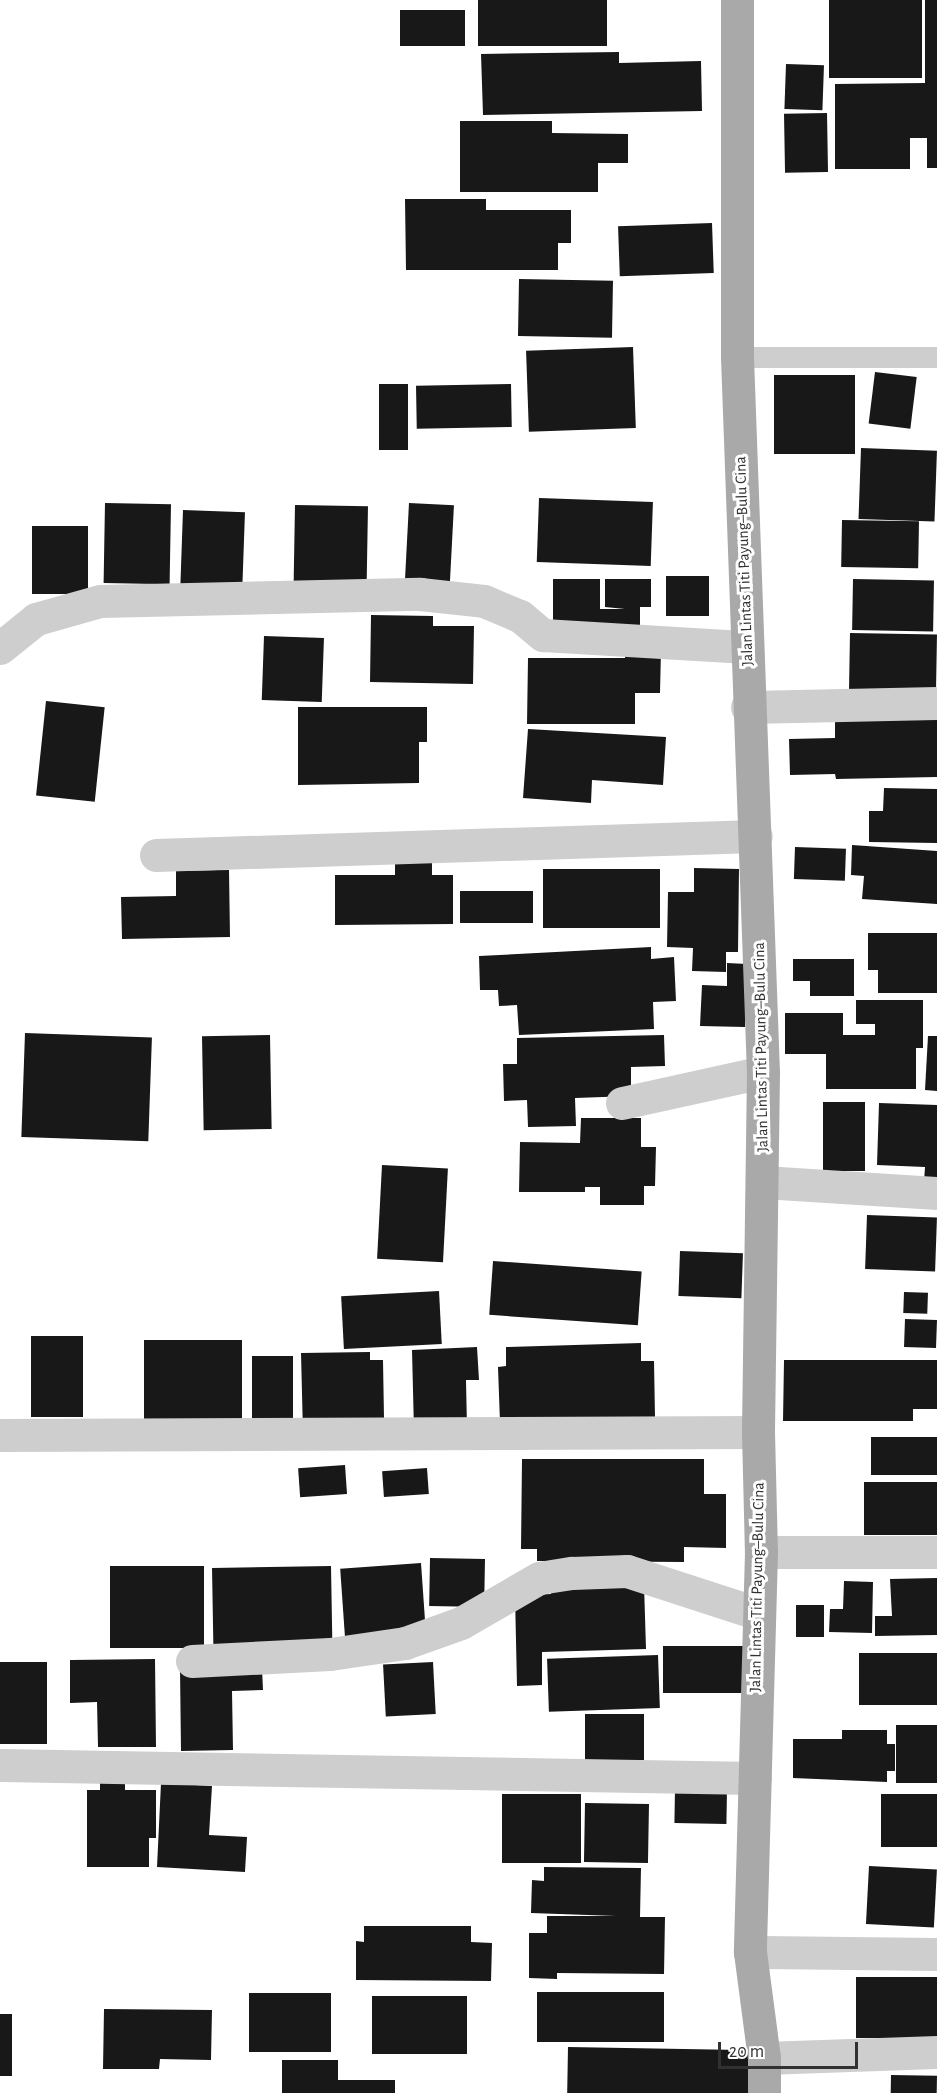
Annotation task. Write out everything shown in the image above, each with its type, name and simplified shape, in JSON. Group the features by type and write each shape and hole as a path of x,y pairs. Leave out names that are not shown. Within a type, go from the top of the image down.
{"main road":[{"name":"Jalan Lintas Titi Payung–Bulu Cina","path":"737,0 737,357 747,707 756,836 763,1072 758,1432 761,1552 756,1613 755,1778 750,1952 764,2058 764,2093"}],"street":[{"path":"0,648 36,619 100,601 420,594 484,601 520,616 543,635 747,647"},
{"path":"747,707 937,703"},
{"path":"156,855 756,836"},
{"path":"622,1103 763,1072"},
{"path":"763,1182 937,1193"},
{"path":"0,1436 758,1432"},
{"path":"761,1552 937,1552"},
{"path":"192,1661 330,1654 405,1643 461,1623 538,1578 572,1573 627,1571 756,1613"},
{"path":"0,1765 755,1778"},
{"path":"750,1952 937,1954"},
{"path":"764,2058 937,2052"}],"lane":[{"path":"737,357 937,357"}],"building":[{"path":"478,0 607,0 607,46 478,46"},
{"path":"829,0 922,0 922,78 829,78"},
{"path":"925,0 937,0 937,168 927,168 927,138 910,138 910,169 835,169 835,84 925,83"},
{"path":"400,10 465,10 465,46 400,46"},
{"path":"619,52 619,63 701,61 702,111 483,115 481,54"},
{"path":"786,64 824,65 822,110 784,109"},
{"path":"827,113 828,172 785,173 784,114"},
{"path":"460,121 552,121 552,133 628,134 628,163 598,163 598,192 460,192"},
{"path":"405,199 486,199 486,210 571,210 571,243 558,243 558,270 406,270"},
{"path":"712,223 714,273 620,276 618,226"},
{"path":"519,279 613,281 612,338 518,336"},
{"path":"633,347 636,428 529,432 526,351"},
{"path":"875,372 917,377 910,429 869,424"},
{"path":"774,375 855,375 855,454 774,454"},
{"path":"379,384 408,384 408,450 379,450"},
{"path":"511,384 512,427 417,429 416,386"},
{"path":"861,448 937,451 934,522 859,519"},
{"path":"539,498 653,502 651,566 537,562"},
{"path":"105,503 171,504 170,584 104,583"},
{"path":"409,503 454,505 450,585 405,583"},
{"path":"295,505 368,506 367,583 294,582"},
{"path":"183,510 245,512 242,588 180,586"},
{"path":"842,520 919,521 918,568 841,567"},
{"path":"32,526 88,526 88,594 32,594"},
{"path":"666,576 709,576 709,616 666,616"},
{"path":"553,579 600,579 600,609 625,609 605,607 605,579 651,579 651,607 640,607 640,630 553,630"},
{"path":"853,579 934,580 933,631 852,630"},
{"path":"371,615 433,616 433,626 474,626 473,684 370,682"},
{"path":"850,633 937,635 936,701 849,699"},
{"path":"264,636 324,638 322,702 262,700"},
{"path":"625,650 661,650 660,693 635,693 635,724 527,724 528,658 625,658"},
{"path":"46,701 105,707 95,802 36,795"},
{"path":"298,707 427,707 427,742 419,742 419,783 298,785"},
{"path":"937,717 937,777 836,779 835,774 790,775 789,739 835,738 835,719"},
{"path":"528,729 666,737 663,785 592,780 591,803 523,798"},
{"path":"884,788 937,789 937,843 869,842 869,811 883,811"},
{"path":"852,845 937,851 937,904 862,899 864,876 851,875"},
{"path":"795,847 846,849 845,881 794,879"},
{"path":"432,858 432,875 453,875 453,924 335,925 335,875 395,875 395,859"},
{"path":"694,868 739,869 738,952 726,952 726,972 692,971 693,948 667,947 668,892 694,892"},
{"path":"543,869 660,869 660,928 543,928"},
{"path":"229,870 230,937 122,939 121,897 176,896 176,871"},
{"path":"460,891 533,891 533,923 460,923"},
{"path":"868,933 937,933 937,993 878,993 878,970 868,970"},
{"path":"651,947 651,959 674,957 676,1001 653,1002 654,1029 519,1035 517,1005 499,1006 498,990 480,990 479,956"},
{"path":"793,959 854,959 854,996 810,996 810,981 793,981"},
{"path":"727,963 747,964 745,1027 700,1026 702,985 727,986"},
{"path":"856,1000 923,1000 923,1048 916,1048 916,1089 826,1089 826,1054 785,1054 785,1013 843,1013 843,1035 875,1035 875,1024 856,1024"},
{"path":"25,1033 152,1037 148,1141 21,1137"},
{"path":"270,1035 272,1129 204,1130 202,1036"},
{"path":"664,1035 665,1066 631,1067 631,1096 575,1098 576,1126 528,1127 527,1100 504,1101 503,1064 517,1064 517,1038"},
{"path":"928,1036 937,1036 937,1091 925,1090"},
{"path":"823,1102 865,1102 865,1171 823,1171"},
{"path":"879,1103 937,1105 937,1183 924,1182 925,1167 877,1165"},
{"path":"581,1118 641,1118 641,1147 656,1147 655,1186 644,1186 644,1205 600,1205 600,1187 585,1187 585,1192 519,1192 520,1142 580,1143"},
{"path":"382,1165 448,1168 443,1262 377,1259"},
{"path":"867,1215 937,1217 935,1271 865,1269"},
{"path":"680,1251 743,1253 741,1298 678,1296"},
{"path":"493,1261 642,1271 638,1325 489,1315"},
{"path":"439,1291 442,1344 344,1349 341,1296"},
{"path":"904,1292 928,1293 927,1314 903,1313"},
{"path":"905,1319 937,1320 936,1348 904,1347"},
{"path":"31,1336 83,1336 83,1417 31,1417"},
{"path":"144,1340 242,1340 242,1431 144,1431"},
{"path":"641,1343 641,1361 654,1361 655,1417 500,1423 498,1367 506,1366 506,1347"},
{"path":"477,1347 479,1380 466,1380 467,1428 414,1431 412,1350"},
{"path":"370,1352 370,1360 383,1360 384,1418 303,1434 301,1353"},
{"path":"252,1356 293,1356 293,1432 252,1432"},
{"path":"784,1360 937,1360 937,1409 913,1409 913,1421 783,1421"},
{"path":"871,1437 937,1437 937,1475 871,1475"},
{"path":"522,1459 704,1459 704,1494 726,1494 726,1548 684,1547 684,1562 537,1561 537,1549 521,1549"},
{"path":"345,1465 347,1494 300,1497 298,1468"},
{"path":"427,1468 429,1494 384,1497 382,1471"},
{"path":"864,1482 937,1482 937,1535 864,1535"},
{"path":"430,1558 485,1559 484,1607 429,1606"},
{"path":"421,1563 426,1636 345,1641 340,1569"},
{"path":"110,1566 204,1566 204,1648 110,1648"},
{"path":"331,1566 332,1650 213,1652 212,1568"},
{"path":"937,1578 937,1635 875,1636 875,1616 892,1616 890,1579"},
{"path":"844,1581 873,1582 872,1633 829,1632 830,1609 843,1609"},
{"path":"644,1584 646,1649 542,1652 542,1685 517,1686 515,1596 551,1594 551,1586"},
{"path":"796,1605 824,1605 824,1637 796,1637"},
{"path":"663,1646 743,1646 743,1693 663,1693"},
{"path":"859,1653 937,1653 937,1705 859,1705"},
{"path":"658,1655 660,1708 549,1712 547,1659"},
{"path":"155,1659 156,1747 98,1747 97,1702 70,1703 70,1660"},
{"path":"0,1662 47,1662 47,1744 0,1744"},
{"path":"433,1662 436,1714 386,1717 383,1665"},
{"path":"262,1668 263,1690 232,1691 233,1750 181,1751 180,1669"},
{"path":"585,1714 644,1714 644,1760 585,1760"},
{"path":"896,1725 937,1725 937,1783 896,1783"},
{"path":"842,1730 887,1730 887,1744 895,1744 895,1771 887,1771 887,1782 793,1778 793,1739 842,1739"},
{"path":"100,1780 125,1780 125,1790 156,1790 156,1838 149,1838 149,1867 87,1867 87,1790 100,1790"},
{"path":"161,1783 212,1786 209,1835 247,1837 245,1872 157,1867"},
{"path":"675,1789 727,1790 726,1824 674,1823"},
{"path":"502,1794 581,1794 581,1863 502,1863"},
{"path":"881,1794 937,1794 937,1847 881,1847"},
{"path":"585,1803 649,1804 648,1863 584,1862"},
{"path":"869,1866 937,1870 934,1927 866,1924"},
{"path":"544,1867 641,1868 640,1917 665,1917 664,1974 557,1973 557,1979 529,1978 529,1933 547,1933 547,1916 616,1916 531,1913 532,1880 544,1881"},
{"path":"364,1926 471,1926 471,1942 492,1943 491,1981 356,1980 356,1941 364,1942"},
{"path":"856,1977 937,1977 937,2038 856,2038"},
{"path":"537,1992 664,1992 664,2042 537,2042"},
{"path":"249,1993 331,1993 331,2052 249,2052"},
{"path":"372,1996 467,1996 467,2054 372,2054"},
{"path":"104,2009 212,2010 211,2060 160,2059 159,2069 103,2069"},
{"path":"0,2014 12,2014 12,2076 0,2076"},
{"path":"568,2047 756,2050 755,2093 567,2093"},
{"path":"282,2060 338,2060 338,2080 395,2080 395,2093 282,2093"},
{"path":"891,2075 937,2076 937,2093 891,2093"}]}
